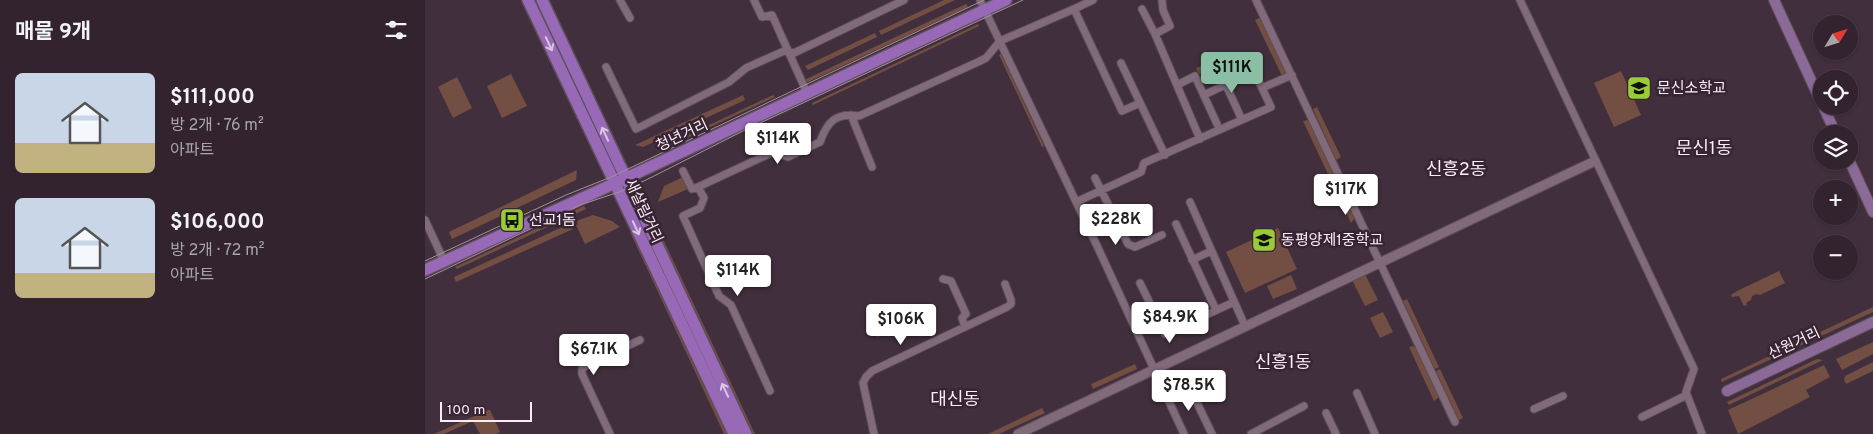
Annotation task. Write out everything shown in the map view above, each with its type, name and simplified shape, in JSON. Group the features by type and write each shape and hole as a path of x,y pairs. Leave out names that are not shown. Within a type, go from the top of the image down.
{"main road":[{"name":"새살림거리","path":"528,0 734,434"},
{"name":"새살림거리","path":"542,0 745,434"},
{"name":"청년거리","path":"425,270 807,93 983,5 1005,0"},
{"path":"1773,0 1813,85"},
{"path":"1854,170 1873,212"},
{"name":"산원거리","path":"1727,391 1873,322"}],"street":[{"path":"621,0 630,18"},
{"path":"754,0 762,17 772,15 807,93"},
{"path":"607,67 636,128 729,82 746,68 784,51 794,53 904,0"},
{"path":"683,171 692,189 771,153 778,153 788,157 820,142 825,128 830,122 843,116 859,116 978,62 985,58 1000,41 1093,0"},
{"path":"1155,34 1170,26 1163,10 1162,0"},
{"path":"1257,0 1455,422"},
{"path":"1520,0 1694,370 1693,377 1688,385 1687,395 1702,434"},
{"path":"983,5 1184,434"},
{"path":"1074,9 1122,111 1140,103"},
{"path":"1142,9 1155,34 1200,139"},
{"path":"1121,63 1165,155"},
{"path":"1076,202 1141,172 1144,164 1271,107 1255,71 1204,95"},
{"path":"1262,88 1292,75"},
{"path":"1177,85 1195,76 1217,124"},
{"path":"1226,85 1242,120"},
{"path":"851,115 872,167"},
{"path":"1018,434 1595,161"},
{"path":"1095,178 1128,244 1135,247 1161,235"},
{"path":"698,187 704,198 700,208 683,216 719,296 731,305 770,391"},
{"path":"1190,202 1245,326"},
{"path":"425,220 428,235 444,261"},
{"path":"1177,224 1216,310"},
{"path":"1192,260 1211,251"},
{"path":"943,279 951,281 963,306 966,314 961,318 965,327"},
{"path":"1140,283 1165,334 1234,302"},
{"path":"874,434 863,383 865,377 872,371 1011,304 1005,284"},
{"path":"609,434 581,374 582,369 587,364 640,340"},
{"path":"1186,380 1212,434"},
{"path":"1357,393 1375,434"},
{"path":"1642,417 1687,395"},
{"path":"1534,409 1563,396"},
{"path":"1255,433 1304,406"},
{"path":"1326,413 1336,434"}],"shaded area":[{"path":"944,0 955,0 881,35 879,31"},
{"path":"966,4 968,7 804,84 802,81"},
{"path":"1259,18 1287,74 1282,76 1255,20"},
{"path":"978,24 979,26 813,105 812,103"},
{"path":"875,33 877,37 808,70 805,66"},
{"path":"1232,52 1235,58 1199,74 1196,68"},
{"path":"1001,54 1044,146 1042,147 999,55"},
{"path":"1621,71 1641,115 1614,127 1594,83"},
{"path":"511,74 527,106 502,118 487,86"},
{"path":"457,77 472,108 453,118 438,87"},
{"path":"743,95 745,100 643,147 635,145"},
{"path":"773,95 775,97 661,150 660,148"},
{"path":"1317,107 1341,157 1336,160 1313,109"},
{"path":"1308,120 1355,218 1351,223 1303,121"},
{"path":"577,170 576,180 452,239 449,232"},
{"path":"683,177 688,189 658,202 664,186"},
{"path":"584,206 586,209 457,269 455,267"},
{"path":"593,215 612,221 620,227 585,244 576,221"},
{"path":"655,222 755,434 751,434 652,223"},
{"path":"571,223 573,229 456,282 454,277"},
{"path":"1278,228 1297,269 1245,293 1226,252"},
{"path":"634,230 730,434 724,434 630,232"},
{"path":"1779,271 1785,283 1760,295 1752,296 1751,300 1746,303 1747,305 1744,306 1739,296 1732,297 1731,295 1737,291"},
{"path":"1365,274 1378,300 1365,306 1352,280"},
{"path":"1291,275 1297,289 1273,299 1267,286"},
{"path":"1407,299 1439,367 1435,369 1403,301"},
{"path":"1873,307 1873,312 1722,382 1721,379"},
{"path":"1383,312 1393,332 1380,338 1370,318"},
{"path":"878,313 888,332 877,337 867,318"},
{"path":"1873,342 1873,354 1842,370 1836,359"},
{"path":"1413,346 1416,348 1439,397 1434,401 1409,347"},
{"path":"1817,359 1823,360 1729,405 1727,402"},
{"path":"1873,362 1873,371 1846,384 1845,376"},
{"path":"1135,364 1137,369 1093,389 1091,384"},
{"path":"1824,365 1830,377 1806,390 1810,397 1738,434 1728,410"},
{"path":"1440,369 1463,418 1459,420 1436,371"},
{"path":"1042,408 1045,413 999,434 988,434"},
{"path":"490,410 500,432 496,434 480,434 473,421 444,434 434,434"}],"tram line":[{"path":"425,261 566,195 611,177 984,0"},
{"path":"425,279 583,204 619,192 646,180 741,132 1023,0"}],"place":[{"name":"문신소학교","path":"1639,88"},
{"name":"선교1돔","path":"512,220"},
{"name":"동평양제1중학교","path":"1264,240"}],"district":[{"name":"문신1동","path":"1704,148"},
{"name":"신흥2동","path":"1456,169"},
{"name":"신흥1동","path":"1283,362"},
{"name":"대신동","path":"955,399"}]}
